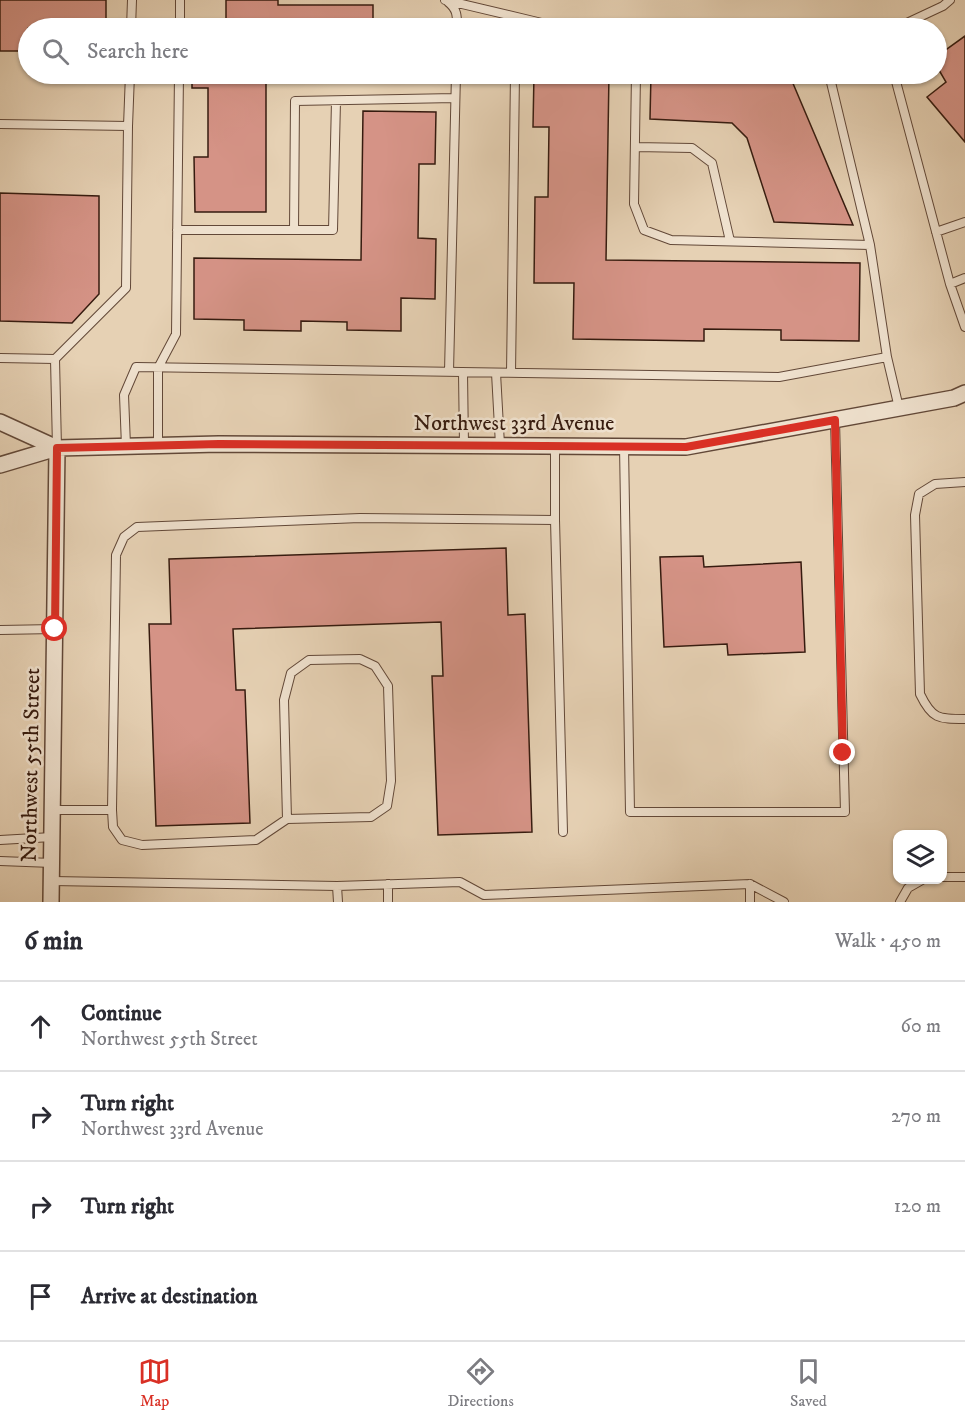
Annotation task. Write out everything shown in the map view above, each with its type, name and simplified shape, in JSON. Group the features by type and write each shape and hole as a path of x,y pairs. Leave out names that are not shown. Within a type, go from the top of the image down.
{"street":[{"name":"Northwest 33rd Avenue","path":"0,465 57,448 158,445 686,447 954,398 965,393"},
{"name":"Northwest 33rd Avenue","path":"0,422 57,448"},
{"name":"Northwest 55th Street","path":"51,902 57,448"}],"lane":[{"path":"131,18 132,0"},
{"path":"180,0 180,18"},
{"path":"445,0 521,18"},
{"path":"445,0 454,7 457,18"},
{"path":"917,18 943,6 950,0"},
{"path":"0,358 55,359 126,288 130,84"},
{"path":"158,445 158,368 176,334 179,84"},
{"path":"449,372 456,84"},
{"path":"511,373 515,84"},
{"path":"636,84 634,204 644,230 671,240 870,245"},
{"path":"831,84 870,245 887,357 899,408"},
{"path":"897,84 950,284 965,327"},
{"path":"294,230 295,101 455,98"},
{"path":"177,230 333,230 336,101"},
{"path":"0,124 128,126"},
{"path":"635,147 692,148 712,163 730,242"},
{"path":"936,232 965,222"},
{"path":"950,284 965,278"},
{"path":"126,446 124,395 136,367 779,377 887,357"},
{"path":"55,359 57,448"},
{"path":"463,373 464,445"},
{"path":"496,373 500,445"},
{"path":"624,446 630,812 844,812 835,420"},
{"path":"555,446 563,832"},
{"path":"965,482 934,484 919,494 915,515 920,694 928,711 941,719 965,719"},
{"path":"287,819 284,700 291,672 309,660 360,659 375,666 388,686 391,781 387,806 371,817 287,819 256,840 142,845 122,840 113,827 116,555 124,537 137,527 360,518 555,520"},
{"path":"0,630 55,629"},
{"path":"53,810 112,810"},
{"path":"0,840 52,837"},
{"path":"0,861 52,862"},
{"path":"947,877 965,877"},
{"path":"52,881 337,886 460,882 484,894 750,884 784,902"},
{"path":"388,884 388,902"},
{"path":"750,884 750,902"},
{"path":"900,902 908,888 914,884"},
{"path":"337,886 338,902"}],"building":[{"path":"0,0 106,0 106,18 18,18 18,51 0,51"},
{"path":"226,0 278,0 278,5 373,5 373,18 226,18"},
{"path":"965,36 965,142 927,97 943,84 947,84 947,49"},
{"path":"192,84 266,84 266,212 195,212 194,157 208,157 208,88 192,88"},
{"path":"534,84 609,84 606,260 860,263 859,341 781,340 781,330 704,329 704,341 573,339 574,283 534,283 535,197 548,197 549,127 533,127"},
{"path":"651,84 793,84 853,225 774,222 747,138 732,123 650,119"},
{"path":"363,111 436,112 435,164 419,164 418,238 436,239 435,299 401,298 401,331 347,330 347,322 301,321 301,331 244,330 244,320 194,319 194,258 361,260"},
{"path":"0,193 99,196 99,294 72,323 0,321"},
{"path":"506,548 508,615 525,614 532,832 438,835 432,676 443,676 441,622 233,629 236,690 245,690 250,823 156,826 149,624 171,624 169,559"},
{"path":"703,556 704,567 801,562 805,652 728,655 727,644 664,647 660,557"}],"route":[{"path":"55,629 57,448 219,444 686,447 835,420 843,753"}]}
